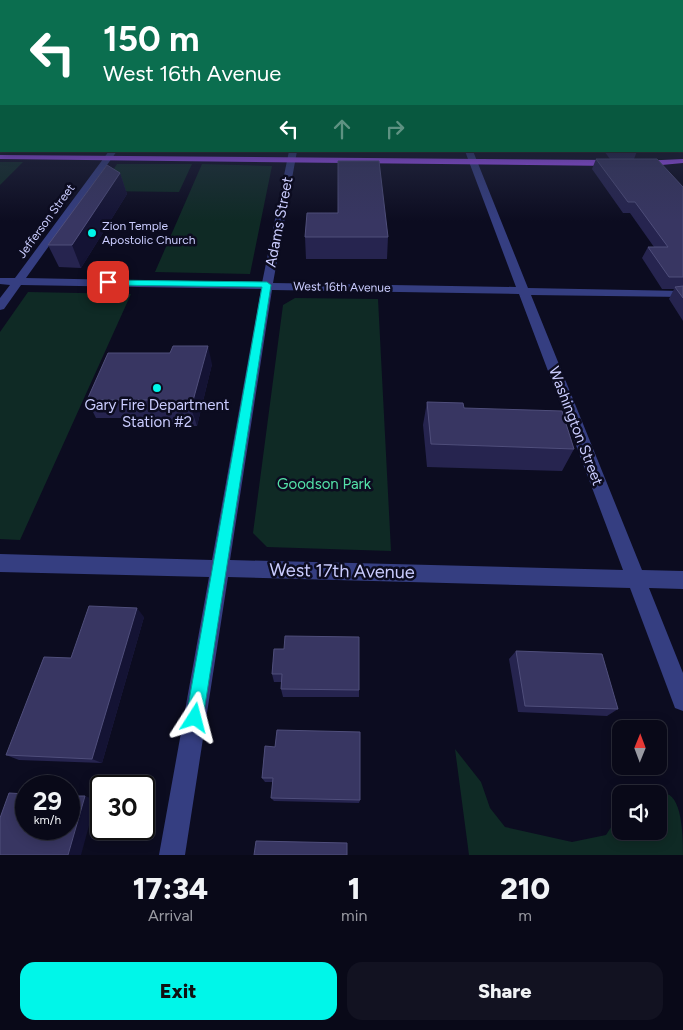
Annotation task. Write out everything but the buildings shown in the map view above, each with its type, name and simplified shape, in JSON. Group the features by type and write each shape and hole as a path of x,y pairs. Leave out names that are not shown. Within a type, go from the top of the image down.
{"main road":[{"path":"666,152 679,161 683,169"},
{"path":"0,157 110,154 292,155 474,162 644,164 679,161"}],"street":[{"name":"Washington Street","path":"469,152 683,700"},
{"name":"Jefferson Street","path":"0,306 110,154"},
{"name":"Adams Street","path":"172,855 267,285 292,155"},
{"name":"West 16th Avenue","path":"0,281 683,294"},
{"name":"West 17th Avenue","path":"0,563 683,580"}],"green space":[{"path":"0,162 23,162 0,185"},
{"path":"117,164 192,164 179,192 99,191"},
{"path":"202,164 272,166 250,274 155,272"},
{"path":"28,292 131,294 20,540 0,539 0,332"},
{"name":"Goodson Park","path":"295,298 378,299 391,551 267,547 253,533 283,305"},
{"path":"455,749 481,782 490,808 505,827 572,842 606,835 612,826 612,840 667,840 667,794 672,797 679,812 683,855 469,855"}],"place":[{"name":"Zion Temple Apostolic Church","path":"92,233"},
{"name":"Gary Fire Department Station #2","path":"157,388"}],"route":[{"path":"108,282 267,285 195,718"}]}
